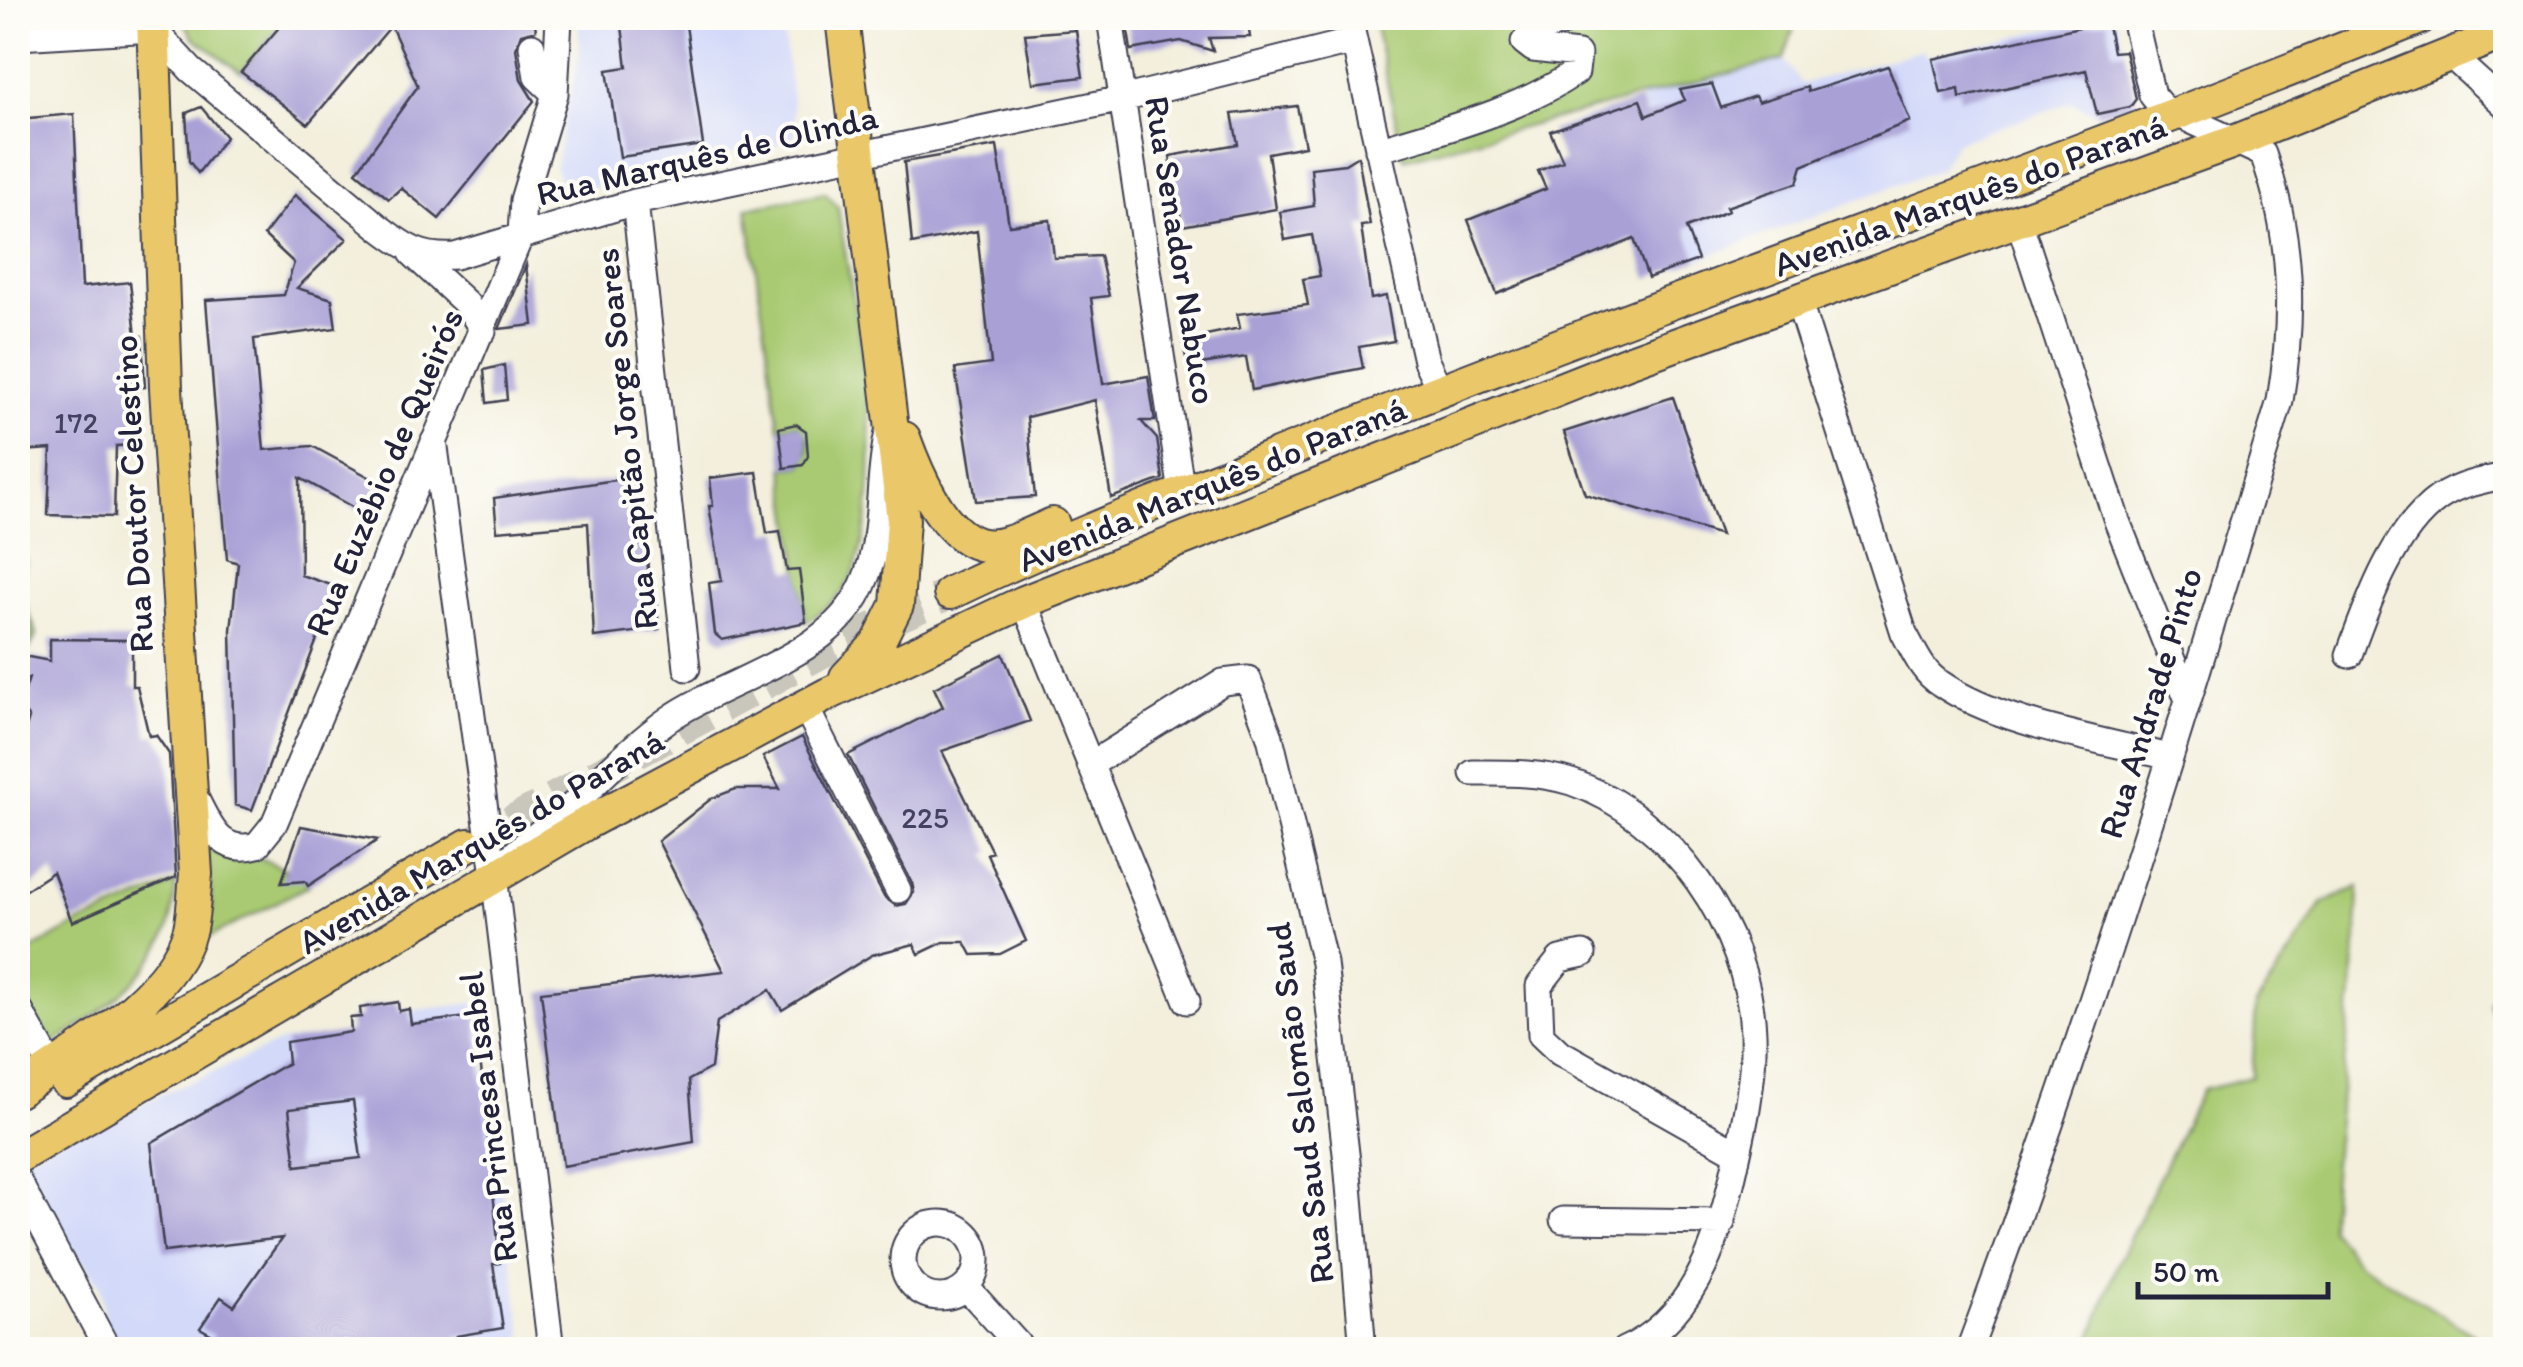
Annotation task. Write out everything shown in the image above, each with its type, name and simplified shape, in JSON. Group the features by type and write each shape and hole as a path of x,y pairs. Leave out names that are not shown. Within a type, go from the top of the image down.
{"main road":[{"path":"816,700 878,643 897,605 904,520 842,18"},
{"name":"Avenida Marquês do Paraná","path":"950,593 1182,493 1440,390 1609,309 2177,114 2420,18"},
{"name":"Rua Doutor Celestino","path":"18,1091 128,1012 172,962 190,928 195,881 166,388 153,23"},
{"name":"Avenida Marquês do Paraná","path":"18,1157 494,876 816,700 1024,602 1628,362 2236,140 2506,32"},
{"path":"1609,309 1628,362"},
{"path":"1440,390 1454,430"},
{"path":"893,410 914,464 936,503 958,531 980,545 1002,544 1108,502 1152,506"},
{"name":"Avenida Marquês do Paraná","path":"18,1106 468,845"}],"street":[{"name":"Rua Euzébio de Queirós","path":"191,788 224,843 250,848 269,836 522,235 523,200 555,94 559,18"},
{"name":"Rua Senador Nabuco","path":"1110,18 1182,493"},
{"path":"1378,150 1488,116 1543,94 1576,72 1578,54 1533,49 1524,42 1533,32 1577,18"},
{"path":"2138,21 2152,95 2162,107 2177,114"},
{"path":"18,37 153,23 191,70 412,253 467,304 483,332"},
{"path":"1352,29 1426,361 1440,390"},
{"name":"Rua Marquês de Olinda","path":"412,253 455,256 636,202 1122,99 1352,29"},
{"path":"532,46 537,77 555,94"},
{"path":"2449,54 2506,106"},
{"name":"Rua Andrade Pinto","path":"1969,1350 2048,1139 2126,906 2186,695 2280,401 2292,308 2282,222 2266,162 2263,154 2177,114"},
{"name":"Rua Capitão Jorge Soares","path":"636,202 687,668"},
{"path":"2019,221 2117,520 2186,695"},
{"path":"1798,300 1904,633 1920,663 1937,682 1986,706 2169,758"},
{"path":"494,876 526,840 555,821 670,718 803,646 844,612 871,566 878,533 880,464 893,410"},
{"name":"Rua Princesa Isabel","path":"434,440 494,876 551,1350"},
{"path":"2349,655 2370,602 2419,517 2436,500 2458,488 2506,476"},
{"path":"399,524 429,520 446,531"},
{"path":"1024,602 1187,1001"},
{"name":"Rua Saud Salomão Saud","path":"1090,765 1223,682 1248,680 1254,687 1270,737 1324,963 1348,1162 1363,1350"},
{"path":"816,700 898,890"},
{"path":"1473,773 1522,773 1570,782 1611,800 1644,824 1690,870 1735,950 1749,992 1753,1036 1738,1153 1710,1257 1688,1296 1662,1326 1624,1350"},
{"path":"1583,954 1560,959 1539,986 1540,1035 1558,1052 1738,1153"},
{"path":"18,1007 52,1068"},
{"path":"18,1181 108,1350"},
{"path":"1564,1220 1722,1222"},
{"path":"966,1287 1023,1350"}],"shaded area":[{"path":"579,18 782,18 796,131 792,142 705,158 572,193 562,188 555,168 579,55"},
{"path":"2099,18 2116,18 2125,51 2084,59 2097,114 2072,102 1956,142 1940,169 1698,260 1640,97 1784,59 1802,84 1923,50 1926,57"},
{"path":"475,1003 525,1349 109,1349 100,1284 18,1176 18,1159 280,1042 350,1032 350,1018"}],"green space":[{"path":"182,18 287,18 241,72 193,37"},
{"path":"1373,18 1797,18 1784,59 1404,159"},
{"path":"825,193 838,207 860,341 870,434 870,480 866,524 848,584 806,622 784,468 803,465 809,443 796,424 779,428 747,208"},
{"path":"18,531 26,561 20,590 37,634 22,663 18,663"},
{"path":"206,845 233,862 259,858 284,868 285,879 303,877 308,886 206,939 212,911"},
{"path":"176,883 168,930 142,973 104,1008 18,1065 18,957 76,925"},
{"path":"2359,887 2330,1228 2359,1263 2496,1349 2087,1349 2116,1267 2202,1089 2252,1077 2256,1005 2323,903"},
{"path":"2505,973 2505,1045 2490,1005"}],"building":[{"path":"287,18 534,18 536,30 521,34 516,48 521,80 534,101 439,219 401,188 389,199 356,172 418,86 391,26 308,124 241,72"},
{"path":"621,18 685,18 703,145 620,157 607,70 627,67"},
{"path":"1126,18 1247,18 1250,37 1209,38 1213,51 1181,41 1131,50"},
{"path":"2107,21 2113,52 2125,51 2136,99 2130,107 2097,114 2086,70 1960,98 1959,89 1941,93 1933,59"},
{"path":"1076,30 1083,77 1033,83 1025,34"},
{"path":"1888,66 1910,121 1802,166 1797,183 1726,207 1728,211 1686,228 1698,260 1648,278 1634,239 1497,294 1468,220 1546,189 1538,171 1563,161 1550,131 1640,100 1646,116 1685,100 1680,90 1712,84 1721,108 1755,96 1758,102 1807,87 1808,92"},
{"path":"1297,106 1305,146 1268,153 1276,209 1182,226 1170,156 1238,144 1232,114"},
{"path":"201,107 226,137 198,173 189,161 186,113"},
{"path":"74,114 82,287 130,282 136,336 142,336 145,387 133,388 136,445 116,446 114,517 48,515 51,449 23,451 23,446 18,446 18,394 26,393 21,329 18,330 18,119"},
{"path":"997,146 1009,225 1050,220 1054,258 1100,256 1109,296 1091,298 1103,384 1148,376 1155,421 1141,421 1157,439 1163,479 1111,498 1095,400 1027,417 1035,497 976,501 955,369 991,364 977,231 912,244 904,162"},
{"path":"1358,156 1370,225 1361,226 1371,299 1386,296 1394,341 1359,347 1363,368 1252,390 1246,357 1188,366 1182,340 1240,328 1237,314 1308,305 1303,279 1320,276 1312,235 1285,240 1280,212 1314,206 1311,168 1345,164"},
{"path":"295,195 347,239 297,288 332,299 336,328 254,339 264,450 312,446 380,483 363,513 300,478 301,575 337,587 252,810 235,805 231,630 238,563 227,559 206,300 284,295 294,263 264,235"},
{"path":"526,265 533,325 499,329"},
{"path":"504,365 507,400 487,403 484,370"},
{"path":"1673,397 1721,535 1585,494 1564,432"},
{"path":"796,424 806,431 808,456 803,465 784,468 779,428"},
{"path":"757,472 767,533 780,531 787,571 799,570 806,622 722,640 715,634 709,583 722,581 709,506 713,506 710,478"},
{"path":"636,477 647,546 649,599 656,599 659,629 594,637 588,523 497,531 494,498"},
{"path":"50,639 132,640 132,686 137,686 149,736 156,735 169,754 176,877 72,922 53,872 18,895 18,754 29,718 20,705 29,678 18,679 18,655 50,661"},
{"path":"1003,654 1030,721 942,751 992,852 987,854 1026,941 1000,954 972,955 965,942 944,942 919,954 914,944 872,955 782,1010 770,990 717,1022 711,1068 689,1080 694,1142 563,1166 541,992 724,971 658,841 712,798 736,789 780,789 763,757 802,737 884,897 896,906 906,904 914,892 912,883 848,755 943,707 934,688"},
{"path":"301,826 378,840 308,886 305,881 281,883"},
{"path":"398,1002 399,1011 409,1009 411,1024 476,1016 500,1263 493,1264 503,1328 456,1336 457,1341 441,1343 438,1350 204,1350 214,1336 200,1328 221,1297 234,1306 282,1238 164,1252 151,1143 288,1063 286,1042 351,1032 350,1018 361,1017 360,1008","holes":["353,1101 361,1158 296,1166 289,1109"]}],"tunnel":[{"path":"468,845 828,649 950,593"}]}
